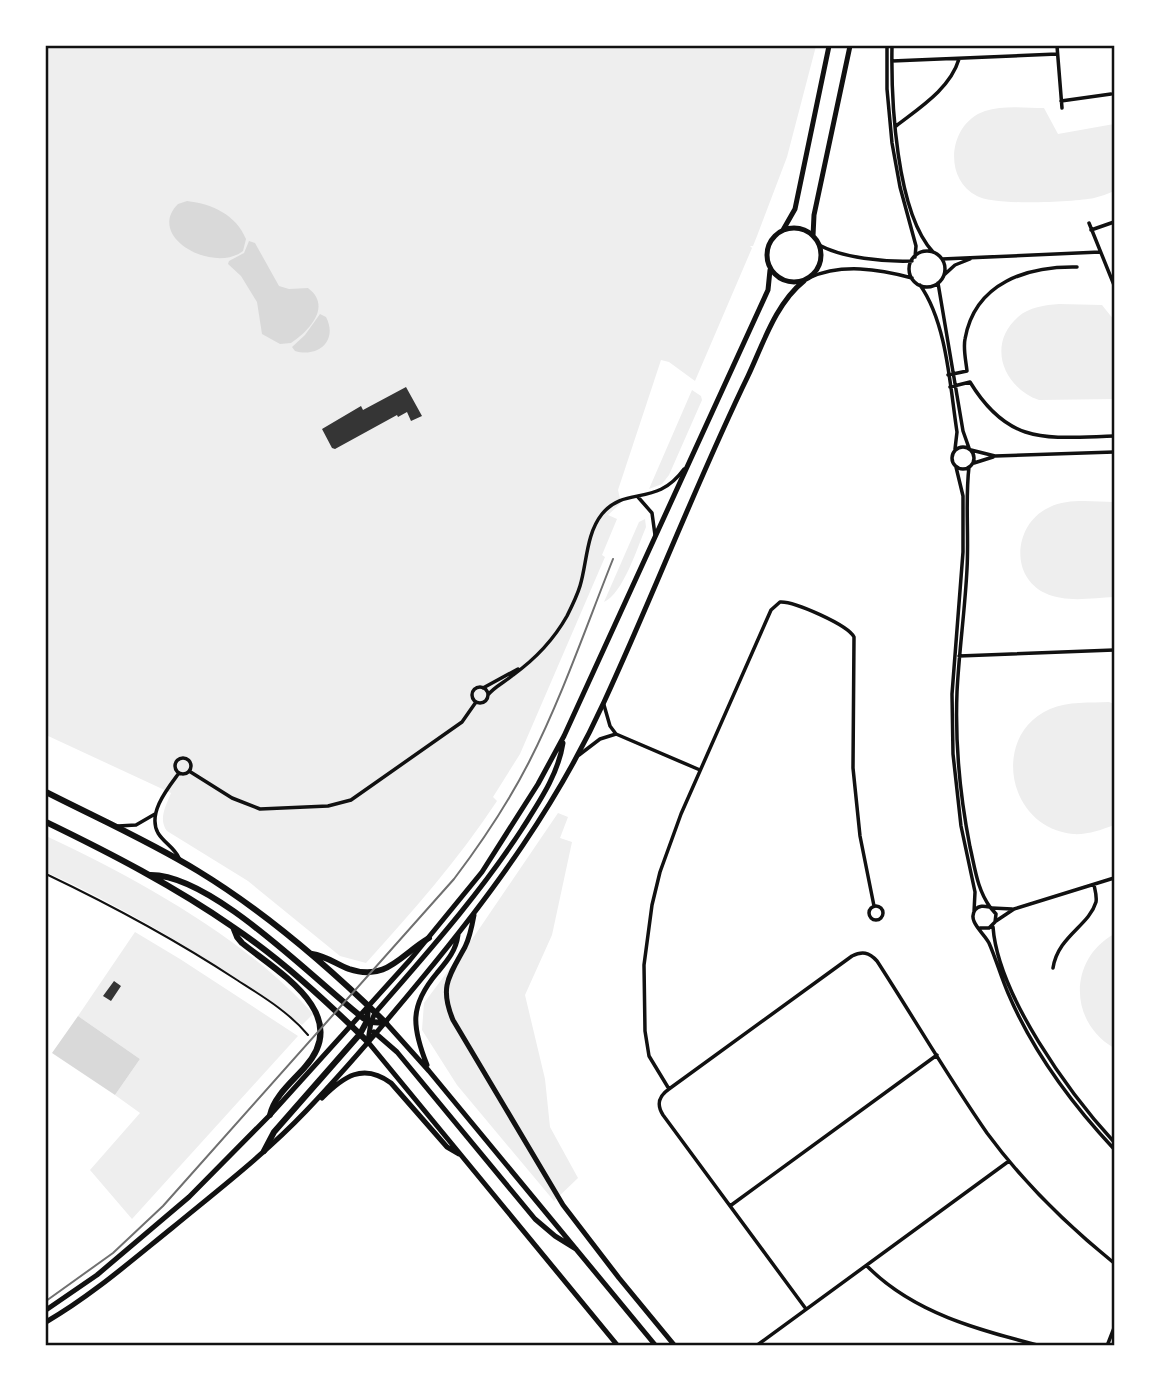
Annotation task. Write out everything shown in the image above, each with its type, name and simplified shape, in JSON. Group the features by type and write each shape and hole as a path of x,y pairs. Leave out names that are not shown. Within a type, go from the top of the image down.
{"highway":[{"path":"46,792 180,860 253,907 311,954 386,1023"},
{"path":"46,822 106,850 233,927 276,959 368,1042"},
{"path":"148,875 163,876 191,886 226,907 297,960 368,1024 386,1023"},
{"path":"233,927 239,940 309,999 320,1023 315,1054 276,1101 270,1115"},
{"path":"311,954 323,956 351,970 376,971 396,964 429,938"},
{"path":"264,1151 274,1132 368,1024 368,1006"}],"main road":[{"path":"46,1310 104,1270 189,1197 270,1115 429,938 495,852 538,784 564,736 768,290 768,247 772,239 783,230 795,209 829,46"},
{"path":"813,236 815,208 850,46"},
{"path":"46,1322 118,1272 217,1193 306,1111 386,1023 458,934 526,842 578,756 604,702 713,448 783,303 820,263 819,245 813,236 799,228 783,230"},
{"path":"770,270 785,282 807,279"},
{"path":"564,736 559,761 549,785 506,853 456,919 375,1013 368,1024 368,1042 618,1346"},
{"path":"474,913 470,934 452,967 446,988 447,1003 453,1020 569,1214 675,1346"},
{"path":"429,1071 417,1036 416,1012 426,987 452,956 458,934"},
{"path":"386,1023 429,1071 656,1346"},
{"path":"351,1025 368,1024 397,1052 535,1219 579,1251"},
{"path":"306,1111 344,1078 359,1073 374,1074 391,1083 443,1143 451,1151 461,1155"}],"street":[{"path":"890,46 893,127 916,246 909,270 912,278"},
{"path":"1057,46 1062,108"},
{"path":"889,61 1057,54"},
{"path":"893,127 942,88 957,67 959,58"},
{"path":"1061,101 1111,94"},
{"path":"911,218 921,238 942,260 945,267 944,276"},
{"path":"1091,230 1115,222"},
{"path":"1088,223 1115,285"},
{"path":"819,245 843,254 895,261 913,259 923,252 933,252"},
{"path":"942,260 1100,252"},
{"path":"920,285 928,287 938,283 955,265 976,257"},
{"path":"894,273 895,261"},
{"path":"1077,267 1035,270 1006,280 993,289 983,300 968,329 965,341 967,371 970,382 989,410 1015,430 1047,438 1114,436"},
{"path":"807,279 830,270 841,269 894,273 912,278 920,285 934,309 951,374"},
{"path":"938,283 953,386 963,431 974,458 967,488 967,580 957,656"},
{"path":"951,374 967,371"},
{"path":"953,386 970,382"},
{"path":"953,386 957,432 951,458 956,467 962,496 963,552 954,712 956,758 975,892 973,921 989,942 1008,993 1029,1028 1065,1082 1115,1142"},
{"path":"955,449 962,446 995,456 1115,452"},
{"path":"956,467 963,469 995,456"},
{"path":"476,702 484,702 488,695 548,643 567,616 580,587 597,522 607,509 620,500 657,492 668,486 685,468"},
{"path":"638,497 652,513 655,535"},
{"path":"669,1089 649,1056 645,1031 644,965 649,921 660,872 700,771 774,606 780,602 788,602 848,629 852,634 853,768 860,836 874,906"},
{"path":"957,656 1115,650"},
{"path":"476,702 472,697 478,688 483,688 520,668"},
{"path":"483,688 488,695"},
{"path":"180,860 173,847 157,831 155,814 166,791 179,773 189,771 232,798 254,808 274,810 344,803 462,722 476,702"},
{"path":"604,702 610,726 616,734 700,771"},
{"path":"578,756 600,738 616,734"},
{"path":"179,773 175,764 182,758 190,762 189,771"},
{"path":"114,826 136,825 155,814"},
{"path":"967,844 979,889 995,912 994,940 1008,980 1045,1062 1073,1102 1115,1149"},
{"path":"980,928 987,929 1014,909 1115,878"},
{"path":"1054,968 1055,957 1061,947 1094,906 1097,897 1094,885"},
{"path":"874,906 883,910 882,918 872,919 869,915 874,906"},
{"path":"974,912 981,906 1014,909"},
{"path":"806,1310 660,1111 660,1097 852,956 864,952 877,961 988,1133 1010,1161 1065,1221 1115,1263"},
{"path":"730,1206 937,1055"},
{"path":"758,1345 1010,1161"},
{"path":"867,1266 890,1285 943,1315 982,1330 1041,1346"},
{"path":"1107,1346 1115,1328"}],"path":[{"path":"46,874 117,909 225,971 295,1020 308,1035"}],"shaded area":[{"path":"46,46 816,46 787,157 753,246 750,246 752,248 695,381 669,362 661,360 618,490 621,503 608,515 617,519 602,555 605,557 520,754 493,797 497,801 451,864 366,963 340,956 248,881 167,831 163,817 171,793 46,735"},
{"path":"999,108 1044,108 1058,134 1114,124 1114,191 1094,198 1016,202 986,199 966,188 958,177 954,151 957,138 973,117"},
{"path":"187,201 206,205 230,217 246,239 243,251 231,257 216,258 201,255 176,239 170,228 170,216 178,204"},
{"path":"249,241 255,243 279,286 289,289 308,288 318,302 316,317 311,325 291,343 280,344 262,334 257,302 241,276 228,264 244,253"},
{"path":"1059,304 1102,305 1114,320 1114,399 1039,400 1016,386 1009,376 1001,352 1008,328 1027,311"},
{"path":"320,314 326,317 329,325 328,340 312,352 295,351 292,347 305,335"},
{"path":"692,390 701,396 702,400 669,475 662,484 649,489"},
{"path":"1065,502 1114,502 1114,597 1062,598 1045,593 1033,585 1025,574 1020,549 1029,524 1038,514"},
{"path":"645,519 646,527 624,580 604,602 639,522"},
{"path":"1109,702 1114,704 1114,825 1078,834 1051,828 1033,816 1021,799 1014,779 1014,758 1019,739 1031,722 1057,706"},
{"path":"558,813 568,817 560,838 572,842 552,935 525,995 545,1079 550,1127 578,1178 554,1201 457,1085 422,1030 424,1003 475,935"},
{"path":"46,836 153,891 223,936 256,960 313,1014 302,1025 178,942 113,905 46,872"},
{"path":"135,932 298,1036 132,1219 90,1170 140,1113 115,1095 140,1059 78,1016"},
{"path":"1114,934 1114,1048 1099,1037 1089,1023 1082,1007 1080,991 1088,959 1099,945"},
{"path":"78,1016 140,1059 115,1095 52,1053"}],"building":[{"path":"406,387 422,416 411,421 407,412 398,417 397,415 335,449 332,448 322,429 361,406 363,410"},
{"path":"114,981 121,986 111,1001 103,996"}],"railway":[{"path":"46,1301 113,1253 163,1206 454,879 494,822 529,762 563,687 613,559"}]}
